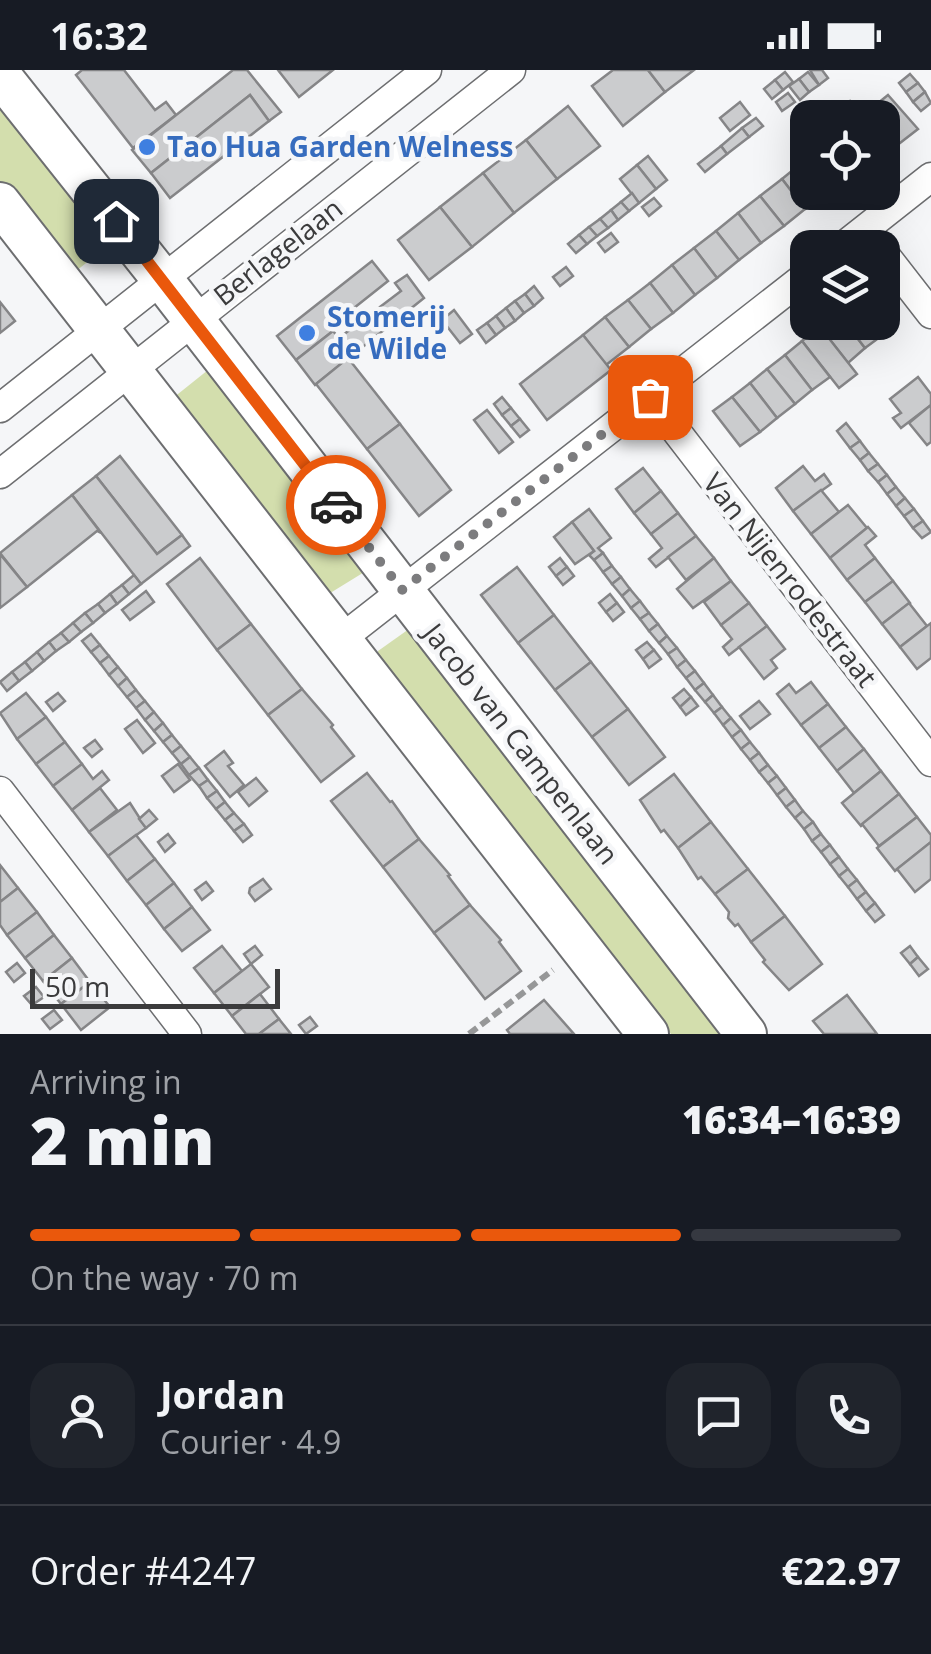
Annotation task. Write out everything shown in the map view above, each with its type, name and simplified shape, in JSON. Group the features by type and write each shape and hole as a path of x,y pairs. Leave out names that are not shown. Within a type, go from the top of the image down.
{"street":[{"name":"Berlagelaan","path":"0,408 427,70"},
{"name":"Berlagelaan","path":"0,474 511,70"},
{"name":"Jacob van Campenlaan","path":"0,75 746,1034"},
{"path":"886,230 931,177"},
{"path":"0,203 648,1034"},
{"path":"900,273 931,314"},
{"path":"341,640 790,288"},
{"name":"Van Nijenrodestraat","path":"650,397 931,762"},
{"path":"0,791 187,1034"}],"path":[{"path":"469,1034 581,948"}],"green space":[{"path":"0,104 110,244 71,275 0,185"},
{"path":"208,370 366,571 327,595 168,402"},
{"path":"409,629 729,1034 671,1034 378,663 378,651"}],"building":[{"path":"82,70 124,70 155,110 166,102 176,115 133,148 76,75"},
{"path":"233,70 247,70 281,112 269,121 250,95 151,173 132,150"},
{"path":"278,70 333,70 299,97"},
{"path":"613,70 648,70 665,92 623,126 592,86"},
{"path":"648,70 694,70 665,92"},
{"path":"810,70 822,70 828,78 819,85"},
{"path":"785,72 793,82 783,90 775,80"},
{"path":"808,72 819,85 809,92 799,79"},
{"path":"910,74 918,83 906,92 899,83"},
{"path":"799,79 809,92 800,100 789,86"},
{"path":"775,80 783,90 772,99 764,89"},
{"path":"918,83 925,92 913,102 906,92"},
{"path":"925,92 931,103 921,111 913,102"},
{"path":"788,93 793,100 782,111 776,102"},
{"path":"250,95 269,121 170,198 151,173"},
{"path":"740,102 750,115 730,131 720,118"},
{"path":"568,106 600,146 557,179 526,140"},
{"path":"900,109 918,129 900,143"},
{"path":"756,118 763,126 749,137 742,128"},
{"path":"742,128 749,137 727,154 721,146"},
{"path":"526,140 557,179 514,213 483,173"},
{"path":"721,146 727,154 705,172 698,164"},
{"path":"648,156 667,180 656,189 637,165"},
{"path":"637,165 656,189 639,203 620,179"},
{"path":"790,172 790,189 782,179"},
{"path":"483,173 514,213 472,247 440,207"},
{"path":"782,179 790,189 790,210 804,210 784,226 760,196"},
{"path":"632,193 639,203 629,211 621,202"},
{"path":"760,196 784,226 761,243 738,213"},
{"path":"654,198 661,206 649,216 642,207"},
{"path":"621,202 629,211 618,220 611,210"},
{"path":"440,207 472,247 429,280 398,240"},
{"path":"611,210 618,220 608,228 600,219"},
{"path":"738,213 761,243 739,260 716,231"},
{"path":"600,219 608,228 597,236 589,227"},
{"path":"589,227 597,236 587,244 579,235"},
{"path":"716,231 739,260 717,278 694,248"},
{"path":"611,233 618,242 605,252 598,243"},
{"path":"579,235 587,244 576,253 568,244"},
{"path":"694,248 717,278 695,295 672,265"},
{"path":"372,261 388,281 296,360 277,336"},
{"path":"672,265 695,295 673,313 650,283"},
{"path":"566,267 573,276 560,286 553,277"},
{"path":"407,275 424,298 315,385 296,360 333,331 339,338 401,291 395,283"},
{"path":"650,283 673,313 651,329 628,300"},
{"path":"534,286 543,298 534,306 525,294"},
{"path":"525,294 534,306 524,313 515,301"},
{"path":"628,300 651,329 629,347 605,317"},
{"path":"515,301 524,313 515,321 506,308"},
{"path":"0,302 15,321 0,333"},
{"path":"506,308 515,321 505,328 496,316"},
{"path":"454,310 472,334 460,343 442,320"},
{"path":"496,316 505,328 496,335 487,323"},
{"path":"605,317 629,347 606,365 583,335"},
{"path":"487,323 496,335 486,343 477,330"},
{"path":"583,335 611,370 547,420 520,384"},
{"path":"830,340 859,340 865,348 848,363"},
{"path":"830,340 857,374 839,388 802,341"},
{"path":"859,340 876,340 865,348"},
{"path":"802,341 830,377 812,390 785,355"},
{"path":"785,355 812,390 795,404 767,369"},
{"path":"348,358 400,424 367,449 316,384"},
{"path":"767,369 795,404 777,418 750,383"},
{"path":"918,377 931,394 931,405 901,428 893,418 901,413 890,399"},
{"path":"750,383 777,418 760,432 732,397"},
{"path":"502,397 511,408 502,415 494,404"},
{"path":"732,397 760,432 740,446 713,411"},
{"path":"931,405 931,442 927,445 909,423"},
{"path":"511,408 520,419 511,426 502,415"},
{"path":"487,410 513,442 499,453 474,420"},
{"path":"520,419 529,430 520,437 511,426"},
{"path":"846,423 860,441 850,448 837,431"},
{"path":"400,424 451,490 419,516 367,449"},
{"path":"860,441 869,453 860,460 850,448"},
{"path":"869,453 878,464 868,471 860,460"},
{"path":"120,456 182,535 157,554 96,476"},
{"path":"878,464 887,475 878,482 868,471"},
{"path":"803,466 815,481 824,474 831,484 793,511 776,488"},
{"path":"643,468 661,491 634,513 616,489"},
{"path":"887,475 896,487 887,494 878,482"},
{"path":"96,476 157,554 182,535 190,546 141,584 72,495"},
{"path":"896,487 905,498 896,506 887,494"},
{"path":"821,490 839,512 811,534 793,511"},
{"path":"661,491 678,513 651,534 634,513"},
{"path":"72,495 101,533 97,531 27,587 0,553"},
{"path":"905,498 914,509 904,516 896,506"},
{"path":"848,505 867,528 830,558 811,534"},
{"path":"589,509 611,538 598,548 603,553 594,560 589,555 594,551 572,522"},
{"path":"914,509 923,521 913,528 904,516"},
{"path":"678,513 696,536 656,567 649,559 662,548 651,534"},
{"path":"923,521 931,532 922,538 913,528"},
{"path":"572,522 594,551 575,564 554,537"},
{"path":"868,527 876,536 865,545 875,558 847,580 830,558"},
{"path":"696,536 714,558 686,580 668,557"},
{"path":"603,553 612,566 603,572 594,560"},
{"path":"0,554 27,587 0,608"},
{"path":"200,558 251,624 217,650 167,584"},
{"path":"560,558 567,567 556,576 549,567"},
{"path":"714,558 731,581 693,608 677,589"},
{"path":"875,558 893,581 865,602 847,580"},
{"path":"612,566 621,577 612,584 603,572"},
{"path":"517,567 554,615 518,643 481,595"},
{"path":"567,567 574,576 563,585 556,576"},
{"path":"134,575 141,584 129,594 122,585"},
{"path":"621,577 630,589 622,596 612,584"},
{"path":"731,581 749,603 721,625 704,602"},
{"path":"893,581 910,603 882,624 865,602"},
{"path":"122,585 129,594 117,604 110,594"},
{"path":"630,589 640,601 631,608 622,596"},
{"path":"146,591 154,602 130,620 122,610"},
{"path":"110,594 117,604 105,613 98,604"},
{"path":"610,594 617,603 606,612 599,603"},
{"path":"640,601 649,613 640,619 631,608"},
{"path":"617,603 624,612 613,621 606,612"},
{"path":"749,603 767,626 729,655 723,647 732,639 721,625"},
{"path":"909,603 927,626 900,647 882,624"},
{"path":"98,604 105,613 93,623 85,613"},
{"path":"85,613 93,623 81,632 73,623"},
{"path":"649,613 658,624 649,631 640,619"},
{"path":"554,615 591,662 555,690 518,643"},
{"path":"73,623 81,632 69,642 61,633"},
{"path":"931,623 931,658 917,669 900,647"},
{"path":"251,624 302,689 268,715 217,650"},
{"path":"658,624 667,636 659,643 649,631"},
{"path":"767,626 785,649 771,660 777,668 764,679 739,647"},
{"path":"61,633 69,642 56,651 49,642"},
{"path":"91,634 100,645 91,652 82,641"},
{"path":"667,636 677,648 668,654 659,643"},
{"path":"49,642 56,651 44,661 37,652"},
{"path":"647,642 654,650 643,659 636,650"},
{"path":"100,645 109,656 100,663 91,652"},
{"path":"677,648 686,660 677,667 668,654"},
{"path":"654,650 661,659 649,668 643,659"},
{"path":"37,652 44,661 32,671 25,662"},
{"path":"109,656 118,667 109,675 100,663"},
{"path":"686,660 695,671 686,678 677,667"},
{"path":"25,662 32,671 19,681 12,672"},
{"path":"591,662 628,709 592,737 555,690"},
{"path":"118,667 127,678 118,686 109,675"},
{"path":"695,671 704,683 695,690 686,678"},
{"path":"12,672 19,681 7,691 0,682"},
{"path":"127,678 136,690 127,697 118,686"},
{"path":"811,682 828,704 801,725 777,694 789,684 796,693"},
{"path":"704,683 713,695 705,702 695,690"},
{"path":"302,689 354,756 321,782 268,715"},
{"path":"684,689 691,697 680,707 673,698"},
{"path":"136,690 145,701 136,708 127,697"},
{"path":"26,693 46,717 17,739 0,713"},
{"path":"58,693 65,701 53,711 46,702"},
{"path":"713,695 722,707 714,713 705,702"},
{"path":"691,697 698,706 686,715 680,707"},
{"path":"145,701 154,712 145,720 136,708"},
{"path":"759,701 770,714 750,729 740,716"},
{"path":"828,704 846,727 819,748 801,725"},
{"path":"722,707 731,718 723,725 714,713"},
{"path":"628,709 665,757 629,785 592,737"},
{"path":"154,712 163,723 154,731 145,720"},
{"path":"46,717 65,742 36,764 17,739"},
{"path":"731,718 741,730 732,737 723,725"},
{"path":"137,720 155,743 143,753 125,729"},
{"path":"163,723 172,735 163,742 154,731"},
{"path":"846,727 864,749 837,771 819,748"},
{"path":"741,730 750,742 741,749 732,737"},
{"path":"172,735 181,746 172,753 163,742"},
{"path":"95,740 102,749 92,757 84,748"},
{"path":"65,742 82,764 53,786 36,764"},
{"path":"750,742 759,753 750,760 741,749"},
{"path":"181,746 190,757 181,764 172,753"},
{"path":"864,749 881,771 854,793 837,771"},
{"path":"224,751 233,763 228,766 244,785 230,797 205,766"},
{"path":"759,753 768,765 759,772 750,760"},
{"path":"190,757 199,768 189,775 181,764"},
{"path":"82,764 93,779 102,771 109,780 72,810 53,786"},
{"path":"178,764 190,780 174,792 162,776"},
{"path":"768,765 777,776 768,783 759,772"},
{"path":"199,768 208,780 199,786 189,775"},
{"path":"881,771 899,794 861,826 842,803"},
{"path":"367,773 419,839 383,867 331,801"},
{"path":"674,774 711,822 678,848 664,830 661,832 640,800"},
{"path":"777,776 786,788 777,795 768,783"},
{"path":"256,778 267,791 249,806 238,792"},
{"path":"208,780 217,791 207,798 199,786"},
{"path":"100,788 117,810 89,832 72,810"},
{"path":"786,788 795,800 786,807 777,795"},
{"path":"217,791 225,802 216,809 207,798"},
{"path":"899,794 917,817 879,846 862,824"},
{"path":"795,800 803,811 795,818 786,807"},
{"path":"225,802 234,813 225,820 216,809"},
{"path":"130,803 146,828 108,856 89,832"},
{"path":"149,810 157,819 146,828 139,819"},
{"path":"803,811 813,822 804,829 795,818"},
{"path":"234,813 244,824 234,831 225,820"},
{"path":"917,817 931,835 931,842 895,871 877,848"},
{"path":"711,822 748,869 715,894 701,877 698,879 678,848"},
{"path":"813,822 821,834 812,841 804,829"},
{"path":"244,824 252,835 243,842 234,831"},
{"path":"168,834 175,843 165,852 158,842"},
{"path":"821,834 830,845 821,852 812,841"},
{"path":"136,835 155,859 127,881 108,856"},
{"path":"419,839 470,905 434,933 383,867"},
{"path":"931,842 931,879 915,892 897,869"},
{"path":"830,845 839,857 830,864 821,852"},
{"path":"839,857 848,869 839,876 830,864"},
{"path":"155,859 174,883 146,905 127,881"},
{"path":"0,865 18,888 0,902"},
{"path":"748,869 785,916 751,942 738,924 735,926 728,918 729,912 715,894"},
{"path":"848,869 857,880 848,887 839,876"},
{"path":"263,879 271,889 255,901 250,888"},
{"path":"857,880 866,892 857,899 848,887"},
{"path":"206,882 213,891 202,900 195,890"},
{"path":"174,883 192,907 164,929 146,905"},
{"path":"18,888 37,912 7,935 0,925 0,902"},
{"path":"866,892 875,903 866,911 857,899"},
{"path":"875,903 884,915 875,922 866,911"},
{"path":"470,905 501,940 521,971 485,999 434,933"},
{"path":"192,907 210,930 182,951 164,929"},
{"path":"37,912 54,935 25,958 7,935"},
{"path":"785,916 822,964 789,990 763,962 751,942"},
{"path":"54,935 72,958 43,981 25,958"},
{"path":"222,946 242,971 214,993 194,968"},
{"path":"255,946 262,955 251,964 244,954"},
{"path":"910,946 918,957 910,964 901,953"},
{"path":"918,957 928,969 919,976 910,964"},
{"path":"72,958 90,982 61,1004 43,981"},
{"path":"17,963 25,973 14,982 6,972"},
{"path":"251,964 269,987 232,1016 214,993"},
{"path":"90,982 110,1007 81,1030 61,1004"},
{"path":"36,987 44,997 32,1005 24,996"},
{"path":"260,994 279,1019 259,1034 246,1034 232,1016"},
{"path":"847,995 877,1034 824,1034 813,1021"},
{"path":"544,1000 574,1034 510,1034 507,1030"},
{"path":"54,1010 62,1020 50,1029 42,1019"},
{"path":"310,1017 317,1026 306,1034 299,1025"},
{"path":"279,1019 291,1034 259,1034"}],"way so far":[{"path":"336,505 402,590 650,397"}],"place":[{"name":"Tao Hua Garden Welness","path":"147,147"},
{"name":"Stomerij de Wilde","path":"307,333"}],"route":[{"path":"116,221 336,505"}]}
